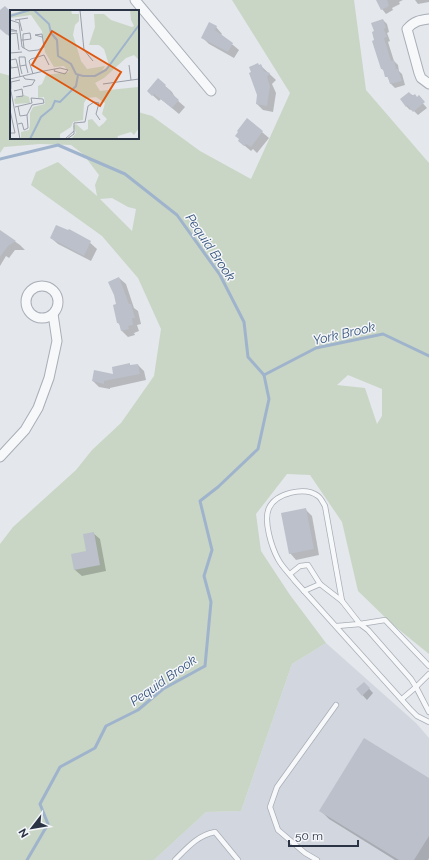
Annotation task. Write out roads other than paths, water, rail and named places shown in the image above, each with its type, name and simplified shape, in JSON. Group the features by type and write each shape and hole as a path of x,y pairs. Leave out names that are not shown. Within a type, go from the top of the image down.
{"street":[{"path":"135,0 211,92"},
{"path":"429,19 416,21 407,28 407,33 419,73 421,78 429,84"},
{"path":"0,457 25,430 38,408 49,378 57,341 53,314"}],"lane":[{"path":"342,601 325,506 319,496 307,491 294,492 278,498 269,508 267,522 271,541 279,560 304,591 417,716 429,722"},
{"path":"290,574 300,566 308,565 320,584 342,601 360,624 373,636 411,679 429,712"},
{"path":"304,591 320,584"},
{"path":"337,626 385,620 429,666"},
{"path":"402,699 429,674"},
{"path":"317,860 305,853 278,830 270,807 277,787 336,705"},
{"path":"175,860 194,842 208,834 215,832 238,860"}],"waterway":[{"name":"Pequid Brook","path":"0,159 58,145 125,174 177,215 220,275 244,322 248,357 264,375 269,399 258,449 218,487 200,501 212,550 204,576 211,602 205,666 163,689 138,710 106,726 95,748 60,767 40,804 48,824 27,860"},
{"name":"York Brook","path":"264,375 316,348 383,334 429,356"}]}
